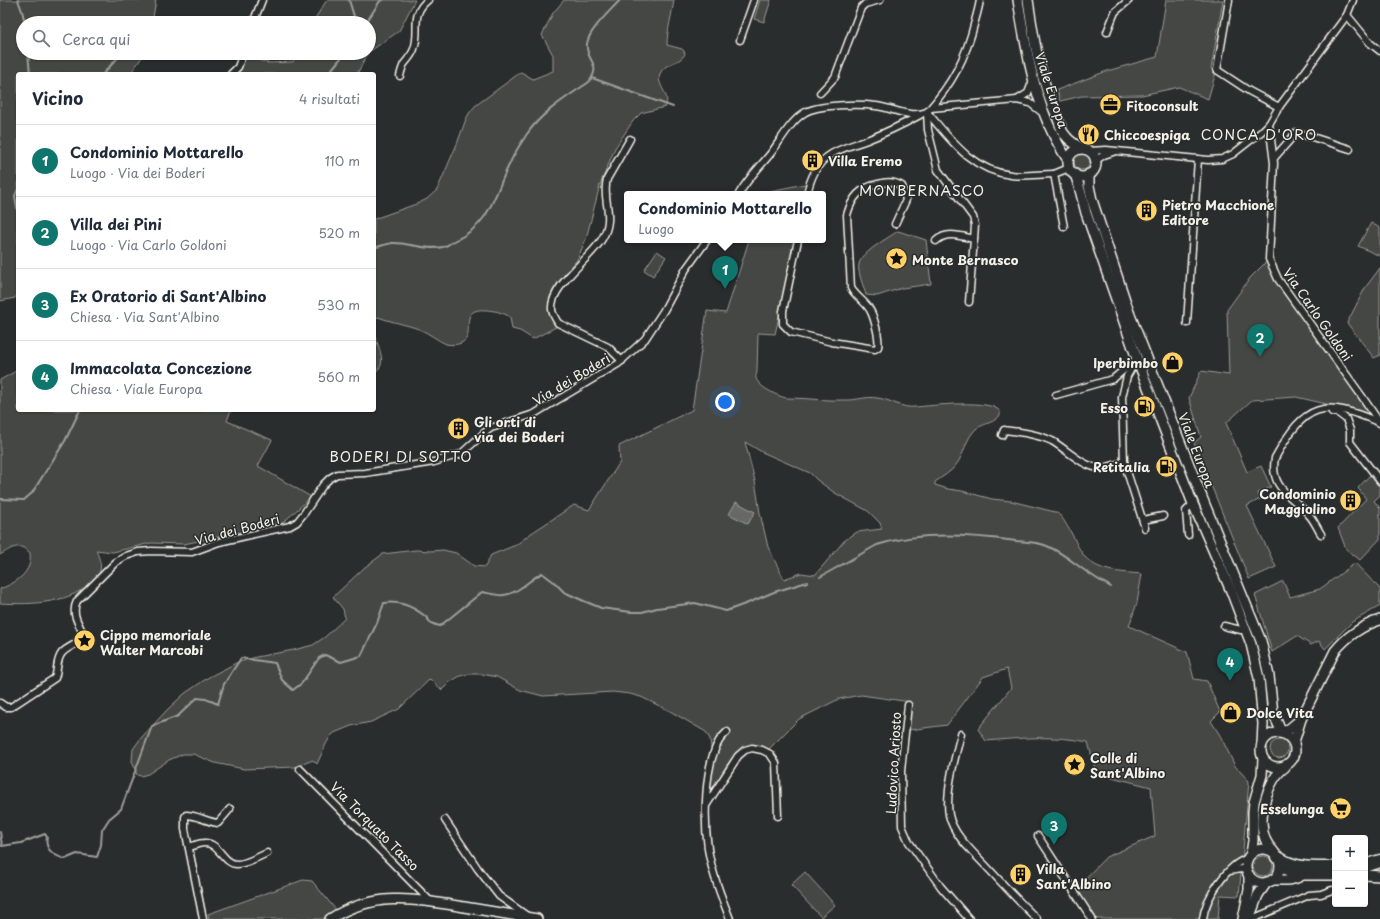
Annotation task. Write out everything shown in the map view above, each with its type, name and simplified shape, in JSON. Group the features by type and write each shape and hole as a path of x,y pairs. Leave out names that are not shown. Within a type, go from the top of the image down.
{"highway":[{"path":"1277,859 1300,868 1332,868"},
{"path":"1368,865 1380,861"}],"street":[{"path":"256,16 262,0"},
{"path":"400,76 403,66 413,52 415,46 417,14 421,6 428,0"},
{"path":"740,40 754,0"},
{"path":"820,93 834,77 864,2 880,0"},
{"path":"808,191 810,180 818,167 827,157 840,149 894,129 926,111 956,72 964,58 970,43 980,0"},
{"name":"Viale Europa","path":"1018,0 1026,55 1045,114 1052,132 1071,167 1079,186 1086,213 1137,359 1193,504 1246,628 1259,678 1263,724 1262,744"},
{"name":"Viale Europa","path":"1028,0 1036,54 1042,79 1063,134 1075,144 1092,154 1095,161 1094,169 1089,174 1090,192 1102,230 1133,322 1203,500 1261,641 1269,676 1273,711 1282,733"},
{"path":"1107,32 1115,12 1129,0"},
{"path":"1229,0 1217,70 1249,91 1279,107"},
{"path":"1071,167 1073,152 1076,150 1115,151 1215,160 1228,157 1261,132 1269,124 1279,107 1347,15 1353,0"},
{"path":"1347,15 1370,43 1380,51"},
{"path":"233,72 238,67 240,60"},
{"path":"1017,100 1028,93 1033,80"},
{"path":"741,191 752,174 770,154 797,119 811,109 825,106 864,105 878,106 904,114 1017,100 1030,103 1045,114"},
{"path":"926,111 957,146 976,163 993,171 1012,175 1054,174 1071,167"},
{"path":"926,111 928,130 938,170 973,217 975,225 968,302"},
{"name":"Via Carlo Goldoni","path":"1269,124 1274,158 1269,259 1278,279 1380,423"},
{"path":"1274,158 1296,133 1350,149"},
{"name":"Via dei Boderi","path":"622,360 608,347 558,323 552,310 552,301 561,286 602,239 609,222 605,186 607,179 630,139"},
{"path":"1095,161 1104,155 1115,151"},
{"path":"1187,323 1198,159"},
{"path":"1071,167 1082,176 1089,174"},
{"path":"1054,174 1064,227"},
{"path":"797,243 783,311 782,324 791,332 832,342 876,349 878,347 879,337 870,309 854,294 851,288 847,215 850,204 860,191 870,186 885,182 895,182 902,186 906,200 895,224"},
{"path":"936,242 941,237 950,235 974,239"},
{"name":"Via dei Boderi","path":"0,703 6,707 11,707 55,678 61,654 78,643 84,635 75,616 74,608 77,601 116,562 126,556 138,552 192,552 219,542 290,526 297,522 323,485 336,474 365,473 434,462 461,454 491,428 534,414 601,375 622,360 645,339 664,310 686,269 705,243"},
{"path":"1056,395 1113,379 1137,359"},
{"path":"1137,359 1128,376 1122,397 1124,462 1145,528"},
{"name":"Via Carlo Goldoni","path":"1321,534 1310,515 1286,495 1281,488 1275,474 1274,464 1282,445 1296,426 1310,413 1327,408 1357,413 1380,423"},
{"path":"1317,411 1338,413 1346,419 1350,430 1350,442 1380,481"},
{"path":"1002,435 1004,430 1030,433 1052,441 1076,458 1092,466 1100,468 1124,462"},
{"name":"Viale Europa","path":"1188,535 1186,511 1193,504"},
{"path":"1143,520 1163,516"},
{"path":"1249,919 1258,895 1279,872 1277,859 1265,840 1263,826 1263,815 1269,788 1276,775 1290,763 1295,753 1294,742 1301,719 1335,651 1350,635 1378,618"},
{"path":"1224,626 1241,630 1246,628"},
{"name":"Ludovico Ariosto","path":"908,705 901,772 902,826 914,848 941,887 969,919"},
{"path":"1243,919 1248,890 1248,873 1246,866 1253,841 1254,802 1262,775 1262,744 1268,736 1282,733 1290,729 1301,719"},
{"path":"727,732 719,742 714,754 708,779 705,820 708,850 718,887 730,919"},
{"path":"1282,733 1291,738 1294,742"},
{"path":"961,734 948,799 949,816 953,826 965,844 1037,919"},
{"path":"706,805 738,756 745,750 752,748 762,750 770,754 776,763 778,816"},
{"path":"1263,759 1270,766 1276,768 1286,766"},
{"name":"Via Torquato Tasso","path":"300,769 431,902"},
{"path":"203,919 185,829 185,817 186,815 190,815 211,822 218,822 230,809"},
{"path":"445,820 478,869 499,896 532,918"},
{"path":"1038,836 1092,919"},
{"path":"189,847 203,843 210,843 231,863 236,864 266,854"},
{"path":"1203,919 1210,896 1216,887 1238,862 1250,856 1255,851 1265,849 1292,873 1302,875 1332,875"},
{"path":"1229,871 1237,869 1248,873 1257,882 1294,879 1302,875"},
{"path":"1368,875 1380,876"},
{"path":"1252,919 1309,895 1332,890"},
{"path":"330,919 349,908 379,900 402,898 532,918"},
{"path":"1252,909 1256,913 1263,915"}],"shaded area":[{"path":"0,0 156,0 153,16 16,16 16,60 140,60 131,72 16,72 16,297 0,301"},
{"path":"327,0 415,0 399,31 376,47 376,16 317,16"},
{"path":"564,0 674,0 667,45 682,49 685,54 680,60 665,67 660,74 660,83 667,98 665,107 641,113 633,121 615,148 600,185 586,239 577,260 554,289 550,302 550,310 557,325 556,327 533,339 520,331 512,329 510,317 507,315 487,310 477,310 469,317 468,334 466,339 459,344 452,345 439,341 419,329 376,318 376,218 419,203 427,199 437,190 466,119 475,106 521,72 533,79 553,71 553,55 542,35 553,13"},
{"path":"760,0 771,0 764,22 754,19"},
{"path":"1166,0 1223,0 1211,69 1216,72 1208,99 1179,87 1142,95 1082,96 1060,101 1057,90 1107,71 1157,57"},
{"path":"245,60 258,60 268,63 293,62 294,60 364,60 358,72 238,72 238,69"},
{"path":"1082,154 1089,159 1090,162 1085,169 1082,170 1075,165 1074,162 1079,155"},
{"path":"810,183 808,191 769,191"},
{"path":"1371,223 1380,228 1380,256 1358,246"},
{"path":"898,231 926,240 931,284 902,288 877,296 866,295 859,271 861,259 870,250"},
{"path":"748,243 796,243 775,334 758,333 756,377 761,385 774,394 787,398 851,400 873,398 882,399 905,407 946,404 974,404 986,405 995,408 1000,412 1000,415 995,420 977,428 973,432 954,468 935,482 935,485 1055,512 1063,519 1087,560 1101,568 1118,572 1142,574 1137,603 1129,626 1187,652 1194,679 1207,681 1220,712 1211,721 1221,737 1235,766 1249,781 1239,896 1220,895 1218,919 1097,919 1076,888 1106,857 1155,836 1151,787 1096,773 1088,742 1062,738 1024,738 986,741 978,729 1011,688 1007,669 983,677 947,725 909,730 911,702 861,695 839,699 799,719 769,749 753,745 746,746 739,751 726,766 713,789 710,788 710,739 706,732 670,711 641,697 630,694 613,692 543,696 520,690 497,677 482,674 460,676 450,682 442,690 430,679 399,709 371,722 351,726 334,733 326,744 317,764 313,760 295,767 244,769 215,763 193,754 183,754 169,760 148,774 141,776 137,775 132,761 133,749 141,738 184,694 209,677 236,663 256,657 313,645 325,637 345,618 343,609 333,597 365,567 383,554 416,550 443,550 456,553 474,566 485,567 491,555 516,545 574,505 589,510 620,462 619,446 692,410 707,311 726,313","holes":["745,442 762,452 810,473 835,493 868,511 880,523 882,529 857,532 844,541 815,575 801,573 784,579 768,547 760,513 755,481"]},
{"path":"657,251 666,257 653,276 644,270"},
{"path":"1269,259 1375,415 1296,397 1252,400 1226,423 1247,472 1261,466 1271,487 1258,493 1260,499 1247,506 1276,567 1249,579 1194,443 1201,437 1189,398 1201,371 1229,375 1227,310 1250,278"},
{"path":"1380,268 1380,355 1374,358 1347,323 1365,288"},
{"path":"376,339 382,361 376,370"},
{"path":"16,371 16,412 230,412 227,421 272,440 258,466 311,497 276,529 242,532 184,544 151,543 113,552 96,550 100,562 99,574 87,587 64,598 51,601 25,604 0,603 0,589 12,584 22,576 29,566 30,553 22,547 15,547 0,555 0,380"},
{"path":"1370,475 1380,488 1380,495 1374,501 1380,508 1380,539 1360,560 1346,549 1338,528 1366,499 1358,488"},
{"path":"736,502 755,512 748,524 729,514"},
{"path":"1355,563 1380,589 1380,606 1352,622 1325,649 1319,641 1311,645 1297,636 1272,652 1255,595 1283,581 1290,597 1320,589"},
{"path":"1275,740 1283,740 1288,745 1286,756 1283,758 1275,758 1270,753 1270,745"},
{"path":"1263,856 1270,859 1273,866 1270,873 1263,876 1256,873 1253,866 1256,859"},
{"path":"805,872 835,905 821,917 791,885"},
{"path":"303,880 312,881 336,910 323,919 209,919 208,914"}],"waterway":[{"path":"18,0 23,16"},
{"path":"349,0 354,16"},
{"path":"370,16 382,0"},
{"path":"376,247 392,243 430,248 443,247 468,233 477,225 485,216 516,152 533,126 555,105 589,82 593,76 594,66 587,50 588,39 600,21 620,0"},
{"path":"29,60 30,72"},
{"path":"105,72 116,60"},
{"path":"330,72 339,60"},
{"path":"592,78 673,107"},
{"path":"16,193 16,202"},
{"path":"0,499 24,500 32,493 65,441 79,412"},
{"path":"820,577 877,545 928,536 964,536 1032,542 1043,545 1059,552 1111,587"},
{"path":"0,832 2,846 21,843 45,834 47,837 47,846 51,852 58,856 65,859 77,854 97,857 101,845 102,830 109,819 121,809 152,726 178,716 197,698 206,699 218,704 224,684 241,658 275,663 282,680 293,690 302,683 319,658 325,655 341,662 361,656 377,623 384,603 395,603 411,607 425,616 432,623 440,626 482,592 499,595 509,594 542,573 564,592 584,601 601,608 631,612 642,612 657,608 695,603 726,611 774,592 807,582"}],"place":[{"name":"Fitoconsult","path":"1110,105"},
{"name":"Chiccoespiga","path":"1088,134"},
{"name":"Villa Eremo","path":"812,160"},
{"name":"Pietro Macchione Editore","path":"1147,211"},
{"name":"Monte Bernasco","path":"897,259"},
{"name":"Condominio Mottarello","path":"725,289"},
{"name":"Villa dei Pini","path":"1260,357"},
{"name":"Iperbimbo","path":"1173,362"},
{"name":"Esso","path":"1144,407"},
{"name":"Gli orti di via dei Boderi","path":"458,428"},
{"name":"Retitalia","path":"1166,466"},
{"name":"Condominio Maggiolino","path":"1351,500"},
{"name":"Cippo memoriale Walter Marcobi","path":"85,641"},
{"name":"Immacolata Concezione","path":"1230,681"},
{"name":"Dolce Vita","path":"1230,712"},
{"name":"Colle di Sant'Albino","path":"1075,764"},
{"name":"Esselunga","path":"1340,808"},
{"name":"Ex Oratorio di Sant'Albino","path":"1054,845"},
{"name":"Villa Sant'Albino","path":"1021,875"}],"district":[{"name":"CONCA D'ORO","path":"1259,134"},
{"name":"MONBERNASCO","path":"922,190"},
{"name":"BODERI DI SOTTO","path":"401,456"}]}
